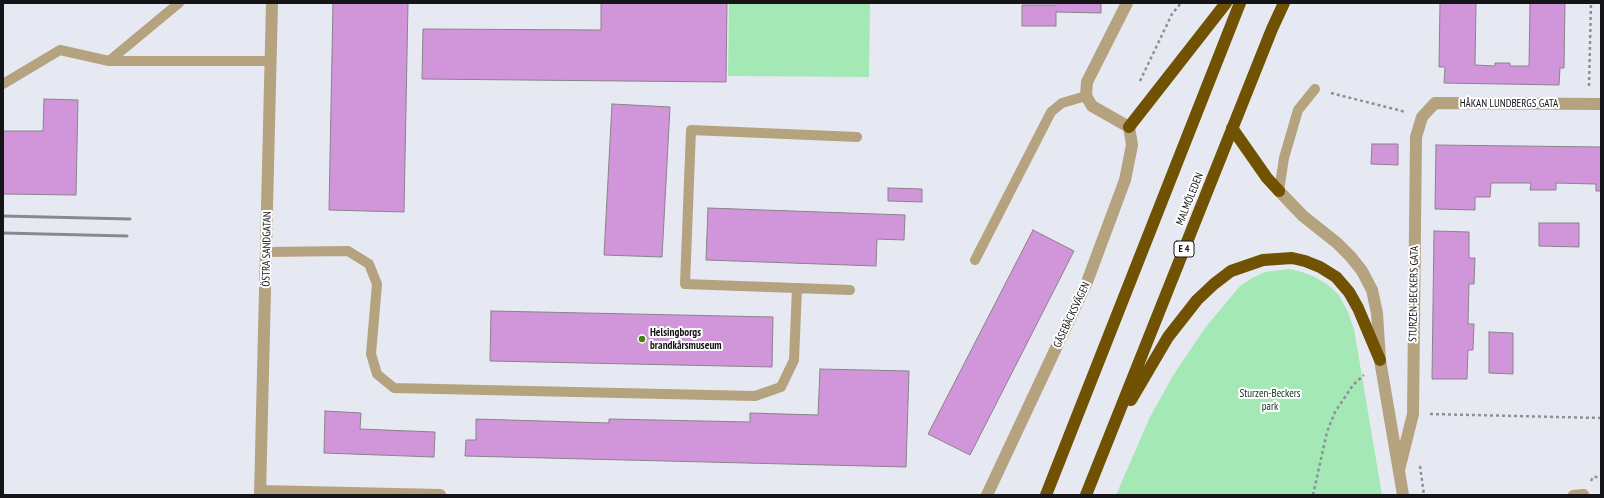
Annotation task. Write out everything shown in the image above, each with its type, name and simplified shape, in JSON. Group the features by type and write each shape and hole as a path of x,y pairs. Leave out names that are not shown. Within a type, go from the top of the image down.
{"highway":[{"path":"1129,127 1226,3"},
{"path":"1046,495 1240,3"},
{"name":"MALMÖLEDEN","path":"1086,495 1232,128 1284,3"},
{"path":"1232,128 1253,160 1279,191"},
{"path":"1111,435 1168,337 1197,300 1231,271 1263,260 1292,258 1305,260 1336,277 1349,292 1358,308 1380,360"}],"street":[{"name":"ÖSTRA SANDGATAN","path":"261,493 272,3"},
{"path":"1127,3 1087,82 1086,96 1092,106 1129,127"},
{"name":"HÅKAN LUNDBERGS GATA","path":"1422,117 1435,104 1595,104"},
{"name":"STURZEN-BECKERS GATA","path":"1399,470 1413,414 1416,137 1422,117"},
{"name":"GÅSEBÄCKSVÄGEN","path":"988,495 1087,282 1125,180 1132,145 1129,127"},
{"name":"STURZEN-BECKERS GATA","path":"1279,191 1303,216 1337,243 1362,271 1372,290 1377,313 1380,360 1403,495"},
{"path":"261,493 440,495"}],"lane":[{"path":"109,61 179,3"},
{"path":"3,84 60,50 109,61 271,61"},
{"path":"1279,191 1284,158 1298,110 1316,89"},
{"path":"975,260 1051,112 1062,103 1086,96"},
{"path":"850,290 686,284 691,130 857,137"},
{"path":"267,252 348,251 369,264 377,284 371,354 377,374 394,388 755,396 781,387 794,360 797,288"},
{"path":"1573,495 1584,494"}],"path":[{"path":"1138,85 1172,14 1181,3"},
{"path":"1591,3 1595,104"},
{"path":"1316,89 1422,117"},
{"path":"1313,495 1327,432 1335,412 1353,385 1380,360"},
{"path":"1413,414 1601,418"}],"green space":[{"path":"729,3 870,3 869,77 728,76"},
{"name":"Sturzen-Beckers park","path":"1289,269 1315,277 1328,285 1339,295 1348,312 1354,329 1382,495 1116,495 1150,417 1174,374 1205,328 1240,286 1265,272"}],"building":[{"path":"333,3 408,3 404,212 329,210"},
{"path":"601,3 727,3 726,82 422,79 423,29 601,30"},
{"path":"1056,3 1101,3 1101,13 1056,12 1056,26 1022,26 1022,5 1056,5"},
{"path":"1440,3 1476,3 1475,65 1495,66 1495,63 1510,63 1510,66 1529,66 1530,3 1565,3 1564,68 1560,68 1559,85 1444,83 1445,67 1439,67"},
{"path":"44,99 78,100 76,195 3,194 3,131 43,131"},
{"path":"612,104 670,107 662,257 604,255"},
{"path":"1372,144 1398,144 1398,165 1371,164"},
{"path":"1436,145 1601,147 1601,191 1596,191 1596,184 1556,183 1556,190 1530,190 1531,183 1491,183 1490,197 1475,197 1475,210 1435,209"},
{"path":"888,188 922,189 922,202 888,201"},
{"path":"708,208 905,215 904,240 877,239 876,266 706,260"},
{"path":"1539,223 1579,223 1579,247 1539,246"},
{"path":"1033,230 1074,251 970,455 928,434"},
{"path":"1434,231 1469,232 1469,258 1475,258 1474,284 1469,284 1468,324 1474,324 1473,350 1468,350 1467,379 1432,379"},
{"path":"491,311 773,317 772,367 490,361"},
{"path":"1489,332 1513,333 1513,374 1489,373"},
{"path":"820,369 909,371 906,467 465,456 466,440 476,440 476,419 609,423 609,419 750,422 750,413 818,415"},
{"path":"325,411 361,413 360,429 435,432 434,457 324,453"}],"railway":[{"path":"3,216 130,219"},
{"path":"3,233 127,236"}],"place":[{"name":"Helsingborgs brandkårsmuseum","path":"642,339"}]}
